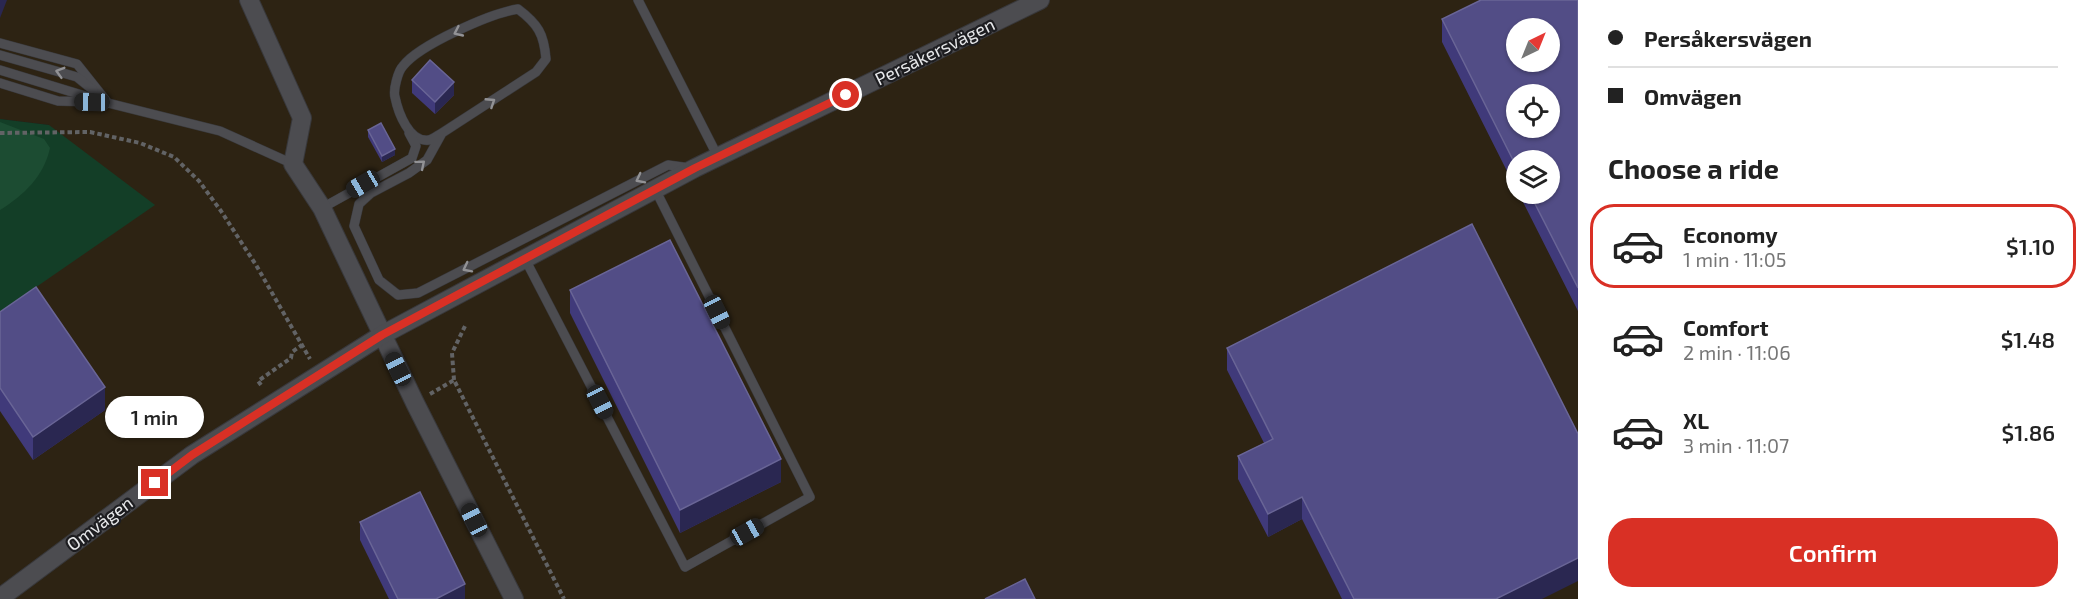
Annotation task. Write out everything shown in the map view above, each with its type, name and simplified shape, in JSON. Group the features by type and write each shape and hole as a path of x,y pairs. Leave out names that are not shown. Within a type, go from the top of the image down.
{"street":[{"path":"249,0 302,118 293,164 322,208 415,403 514,599"},
{"name":"Persåkersvägen","path":"382,335 695,168 1013,6 1040,0"},
{"name":"Omvägen","path":"0,598 192,455 382,335"}],"lane":[{"path":"638,0 718,157"},
{"path":"322,208 412,158 416,147 407,128 394,94 402,67 426,47 502,12 518,9 534,21 544,42 546,59 536,72 430,140 418,138 407,128"},
{"path":"0,43 77,64 108,103"},
{"path":"0,55 77,77 108,103"},
{"path":"0,70 108,103 220,131 293,164"},
{"path":"0,83 58,101 108,103"},
{"path":"442,133 427,159 409,173 371,193 359,204 354,225 379,280 398,295 418,293 668,165 695,168"},
{"path":"525,259 685,567 810,497 655,189"}],"path":[{"path":"0,133 90,132 140,143 174,157 199,181 221,211 256,265 320,375"},
{"path":"465,326 452,353 454,380 564,599"},
{"path":"261,385 258,381 291,358 292,351 302,345"},
{"path":"415,403 454,380"}],"shaded area":[{"path":"0,0 1578,0 1578,599 0,599 0,312 49,125 0,119"}],"green space":[{"path":"0,119 49,125 155,205 0,312"},
{"path":"0,122 44,139 50,148 43,167 32,184 0,210"}],"building":[{"path":"1481,0 1578,0 1578,288 1535,204 1560,204 1560,150 1508,150 1442,19"},
{"path":"430,60 454,82 435,102 412,80"},
{"path":"381,123 395,149 382,156 368,130"},
{"path":"1472,224 1578,434 1578,558 1496,599 1354,599 1302,497 1268,514 1238,456 1273,439 1227,348"},
{"path":"670,240 781,459 680,510 570,290"},
{"path":"36,287 105,387 33,437 0,388 0,312"},
{"path":"420,492 465,584 436,599 398,599 360,522"},
{"path":"1025,579 1035,599 985,599"}],"route":[{"path":"155,483 192,455 382,335 695,168 846,95"}]}
